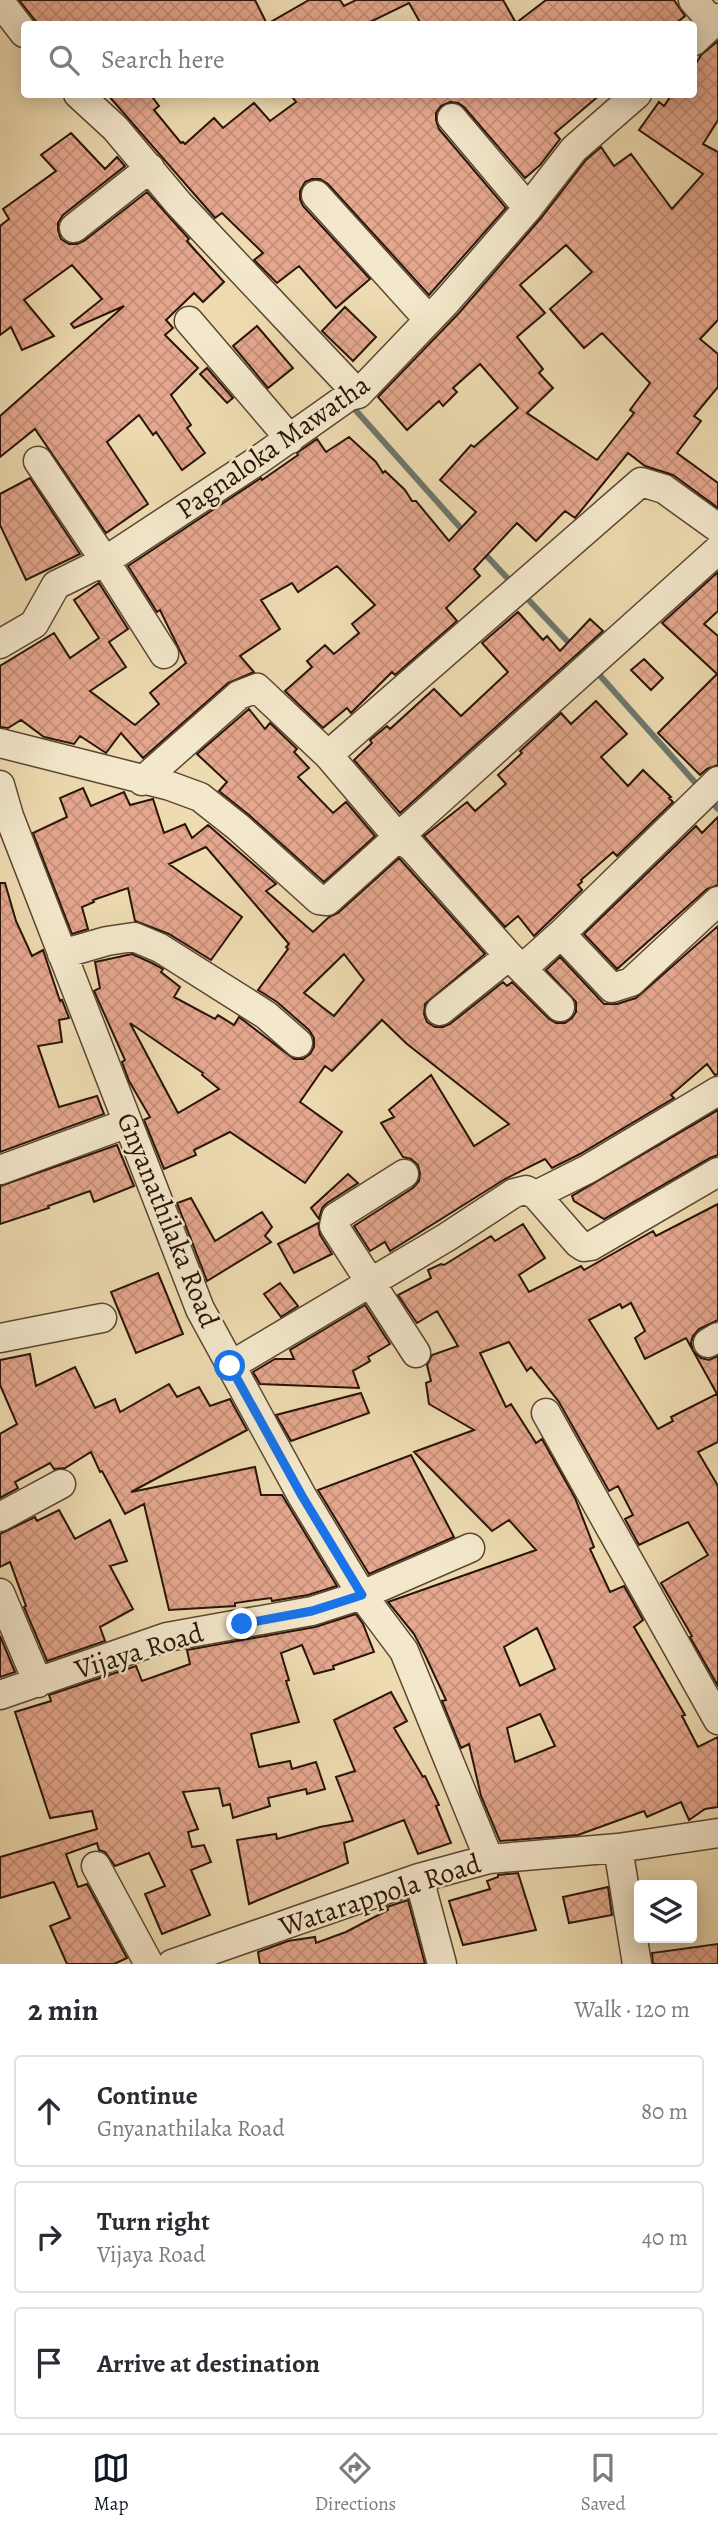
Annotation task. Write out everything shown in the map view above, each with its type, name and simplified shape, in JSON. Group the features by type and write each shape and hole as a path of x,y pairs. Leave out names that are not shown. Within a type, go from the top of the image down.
{"street":[{"path":"693,0 708,28"},
{"path":"0,2 21,29"},
{"path":"82,98 115,128 179,204 354,395"},
{"name":"Pagnaloka Mawatha","path":"0,644 34,624 56,585 105,561 354,395 429,320 528,208 574,149 627,98"},
{"path":"452,118 528,208"},
{"path":"74,228 150,168"},
{"path":"316,195 429,320"},
{"path":"188,321 290,439"},
{"path":"38,461 164,654"},
{"path":"328,755 641,482 664,489 718,528"},
{"path":"0,743 170,786 200,797 238,827 319,900 327,901 718,550"},
{"path":"142,781 239,695 257,688 328,755 398,837 412,847 441,877 560,1007"},
{"path":"440,1011 561,934 718,781"},
{"name":"Gnyanathilaka Road","path":"0,785 9,816 200,1309 302,1496 362,1595 404,1651 489,1859"},
{"path":"561,934 612,988 631,982 718,901"},
{"path":"62,954 107,941 134,937 160,948 265,1015 298,1043"},
{"path":"536,1195 588,1170 718,1091"},
{"path":"0,1170 128,1123"},
{"path":"230,1366 447,1237 514,1193 526,1190 536,1195 578,1243 584,1247 592,1247 718,1172"},
{"path":"404,1174 336,1217 334,1226 415,1353"},
{"path":"0,1338 102,1318"},
{"path":"546,1413 718,1720"},
{"path":"0,1517 61,1483"},
{"name":"Vijaya Road","path":"0,1695 167,1637 312,1611 362,1595 470,1548"},
{"path":"0,1593 38,1683"},
{"name":"Watarappola Road","path":"172,1964 419,1878 489,1859 618,1848 718,1833"},
{"path":"618,1848 637,1964"},
{"path":"96,1866 149,1964"},
{"path":"419,1878 442,1964"}],"building":[{"path":"19,0 255,0 266,21 36,21"},
{"path":"309,0 340,0 344,6 356,0 503,0 515,21 419,21 409,3 372,21 272,21"},
{"path":"546,0 674,0 685,16 679,21 519,21"},
{"path":"718,41 718,120 703,144 718,152 718,320 700,339 718,354 718,387 694,416 701,421 677,453 718,483 718,508 673,475 645,466 628,453 575,518 565,511 536,541 517,523 474,569 480,576 446,608 457,621 395,675 392,672 351,713 347,708 323,728 285,691 312,667 307,661 325,645 334,654 359,633 352,624 375,605 337,566 298,592 292,583 261,600 280,629 240,656 254,672 228,683 143,758 121,733 106,753 80,736 74,744 44,737 21,720 8,728 0,727 0,666 54,633 70,658 99,638 74,600 99,583 128,629 109,642 126,667 90,691 135,725 159,704 150,693 186,663 160,610 157,612 128,566 261,478 262,480 317,439 326,452 349,437 376,462 383,473 385,471 405,490 412,501 416,501 449,541 476,512 440,480 471,445 474,447 518,408 480,364 453,388 457,392 443,406 439,401 407,430 378,397 459,313 541,218 586,160 601,147 614,166 631,154 672,209 703,174 639,130 659,102 664,106 669,98 697,98 697,62","holes":["566,245 592,272 550,309 584,348 602,333 650,383 630,410 634,413 597,460 527,413 553,388 539,373 543,369 517,337 545,313 520,285"]},
{"path":"110,98 153,98 159,106 154,110 181,143 185,144 214,118 223,128 254,103 270,121 296,102 293,98 596,98 555,133 560,139 540,165 525,178 464,107 450,102 441,106 436,113 439,129 506,208 429,295 328,184 320,179 305,182 300,191 303,206 370,279 336,308 299,266 277,283 254,260 263,253 222,213 215,218"},
{"path":"71,133 105,169 117,157 125,166 63,215 58,223 61,239 69,244 84,241 147,192 224,282 203,302 194,293 166,320 173,328 165,335 198,368 171,395 191,425 187,428 205,453 182,470 156,432 153,435 139,415 107,442 148,504 106,533 35,429 0,457 0,416 124,306 74,328 71,324 102,299 72,265 24,300 54,336 22,350 11,327 0,335 0,226 9,219 3,209 56,171 41,155"},
{"path":"345,307 376,337 353,361 322,331"},
{"path":"257,326 293,368 268,388 233,346"},
{"path":"207,368 233,398 227,403 200,374"},
{"path":"30,478 80,554 26,580 0,525 0,494"},
{"path":"718,572 718,611 704,624 718,636 718,765 700,775 658,733 717,674 662,623"},
{"path":"518,612 543,640 547,636 560,651 590,619 603,631 400,813 354,760 372,743 370,740 387,726 390,729 434,689 461,716 508,672 482,643"},
{"path":"644,659 663,678 651,690 631,670"},
{"path":"596,701 627,734 601,757 628,786 643,770 673,802 617,856 613,852 581,880 578,885 582,890 534,936 518,916 505,927 424,836 467,802 475,811 506,784 498,775 561,713 571,724"},
{"path":"249,709 265,729 270,723 297,749 294,752 309,768 298,777 333,813 346,802 375,836 324,882 219,791 227,782 197,754"},
{"path":"83,788 91,806 124,792 130,805 153,799 164,833 185,824 192,838 208,825 276,884 266,891 313,932 399,858 485,954 425,1004 427,1022 435,1027 450,1024 503,982 507,986 512,982 549,1019 556,1023 565,1023 576,1012 576,1002 546,970 560,957 604,1004 617,1004 636,998 718,926 718,1074 715,1075 707,1064 671,1095 674,1098 580,1154 552,1168 545,1159 505,1179 390,1251 385,1242 370,1251 354,1226 413,1188 419,1181 418,1165 403,1157 381,1123 394,1117 389,1110 431,1075 474,1146 509,1124 407,1044 382,1020 332,1071 325,1066 300,1102 342,1132 305,1183 230,1132 194,1150 196,1155 164,1169 144,1120 150,1117 129,1081 122,1062 125,1060 94,991 100,988 95,962 132,954 152,963 163,969 161,972 180,987 174,997 215,1019 218,1015 234,1025 239,1017 294,1059 303,1059 314,1047 314,1038 309,1030 277,1002 258,990 289,944 206,847 169,864 242,917 211,960 169,934 135,921 128,888 93,900 94,902 82,907 88,929 72,934 33,833 67,817 60,798","holes":["344,954 364,980 334,1016 304,993","130,1023 203,1073 202,1075 219,1089 178,1113"]},
{"path":"718,817 718,885 707,889 617,969 584,934 696,826 702,833"},
{"path":"0,883 5,883 16,921 32,956 43,950 60,1001 62,1000 69,1018 59,1020 62,1042 38,1046 59,1107 97,1096 104,1114 0,1152"},
{"path":"718,1110 718,1155 604,1219 574,1201 572,1196"},
{"path":"117,1145 134,1186 94,1202 90,1191 0,1224 0,1186"},
{"path":"348,1174 358,1183 327,1203 322,1208 319,1219 311,1208"},
{"path":"191,1198 215,1241 262,1212 272,1227 265,1236 271,1242 207,1281 177,1203"},
{"path":"718,1204 718,1320 699,1329 693,1336 693,1350 686,1338 645,1359 635,1338 645,1331 631,1303 622,1308 620,1304 589,1320 658,1429 673,1421 671,1417 717,1394 693,1351 701,1358 709,1360 718,1356 718,1442 698,1452 718,1486 718,1686 661,1583 708,1555 688,1522 639,1545 625,1519 633,1515 618,1486 609,1491 559,1402 531,1367 527,1371 509,1342 480,1353 506,1407 511,1404 536,1443 542,1439 575,1498 594,1547 590,1549 610,1592 624,1586 643,1620 634,1627 685,1715 682,1716 698,1747 718,1737 718,1807 705,1809 689,1820 681,1802 647,1817 644,1811 578,1835 500,1841 481,1796 469,1744 461,1748 442,1701 446,1700 426,1657 414,1634 388,1602 536,1550 509,1520 492,1531 414,1452 474,1430 429,1404 426,1383 431,1381 427,1365 432,1355 458,1346 437,1311 417,1323 398,1295 431,1278 428,1270 444,1265 491,1236 495,1241 523,1224 545,1258 519,1275 529,1292 581,1266 584,1270 653,1231 656,1236","holes":["537,1628 555,1669 520,1686 504,1647","540,1714 555,1746 515,1762 507,1728"]},
{"path":"318,1223 320,1235 332,1254 294,1273 278,1244"},
{"path":"158,1273 183,1334 136,1353 111,1292"},
{"path":"280,1283 298,1306 281,1317 264,1294"},
{"path":"365,1305 390,1344 368,1357 370,1361 353,1371 359,1388 260,1384 253,1372 275,1359 294,1359 290,1350"},
{"path":"30,1354 36,1386 75,1367 95,1408 115,1399 120,1412 169,1384 177,1397 199,1387 210,1406 230,1399 247,1430 131,1492 255,1467 261,1495 282,1495 337,1586 308,1595 272,1601 271,1598 235,1603 235,1606 169,1610 144,1504 125,1514 91,1452 65,1468 54,1469 50,1463 15,1482 18,1488 0,1498 0,1434 17,1424 0,1385 0,1360"},
{"path":"361,1393 369,1413 291,1441 276,1415"},
{"path":"411,1455 454,1537 369,1574 318,1490"},
{"path":"59,1510 75,1539 110,1520 127,1561 110,1566 133,1609 100,1627 105,1641 47,1661 24,1607 26,1606 10,1562 0,1567 0,1534 35,1517 37,1521"},
{"path":"356,1614 374,1652 333,1666 334,1669 314,1674 302,1645 281,1653 289,1680 286,1681 299,1722 251,1734 259,1767 290,1761 292,1769 316,1762 325,1789 307,1794 306,1789 268,1798 270,1806 233,1818 230,1804 223,1806 219,1788 183,1792 198,1829 188,1832 192,1847 204,1845 211,1862 191,1870 210,1915 162,1934 145,1894 165,1886 149,1853 115,1866 105,1852 99,1850 97,1843 66,1854 78,1887 87,1884 127,1958 114,1964 67,1964 50,1926 70,1918 54,1882 0,1898 0,1857 97,1829 92,1811 50,1818 15,1712 51,1701 49,1695 136,1666 142,1681 190,1664 187,1650 315,1627"},
{"path":"0,1636 15,1672 0,1677"},
{"path":"391,1692 407,1721 394,1728 423,1777 425,1776 439,1805 436,1806 451,1843 418,1854 404,1820 344,1843 348,1863 249,1904 237,1840 276,1834 277,1839 353,1821 336,1777 355,1771 334,1720"},
{"path":"518,1873 536,1930 463,1945 449,1901 490,1889 487,1881 498,1875"},
{"path":"608,1887 612,1915 569,1923 563,1897"},
{"path":"408,1900 425,1964 260,1964 258,1952 288,1941 315,1937 316,1943 346,1932 388,1910 387,1907"},
{"path":"718,1944 718,1964 653,1964 652,1953"}],"waterway":[{"path":"351,405 465,533"},
{"path":"482,551 513,584"},
{"path":"523,594 585,660"},
{"path":"595,670 700,788"},
{"path":"709,799 718,809"}],"route":[{"path":"230,1366 302,1496 362,1595 312,1611 242,1624"}]}
